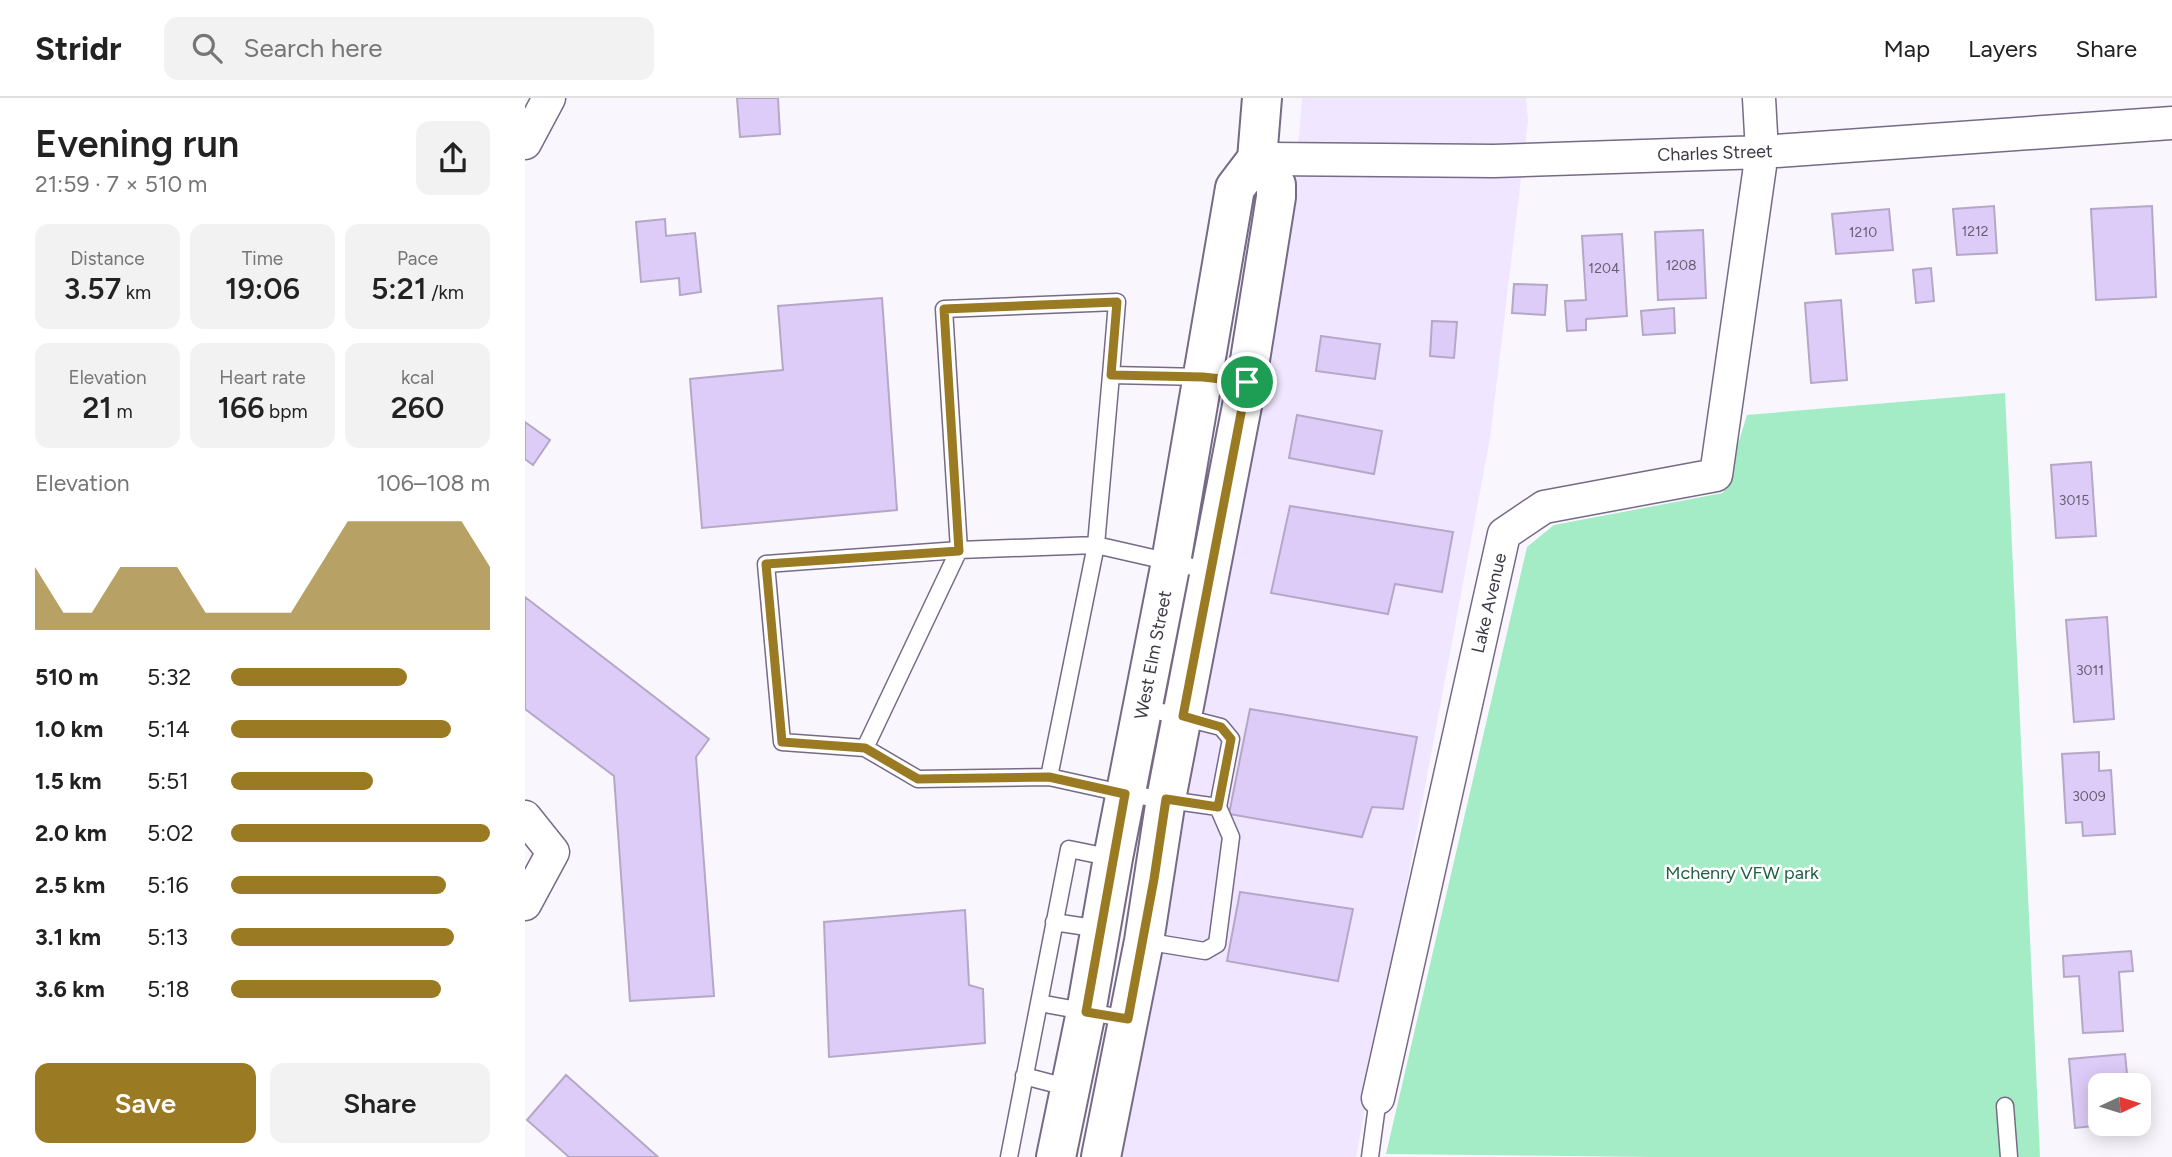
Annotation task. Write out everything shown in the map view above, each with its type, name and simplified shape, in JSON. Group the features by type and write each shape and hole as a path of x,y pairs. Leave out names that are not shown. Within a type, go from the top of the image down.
{"main road":[{"path":"1101,1157 1143,941 1166,799 1247,382 1276,197 1276,185 1257,159 1262,98"},
{"name":"West Elm Street","path":"1056,1157 1171,562 1235,188 1257,159"}],"street":[{"path":"525,143 549,98"},
{"name":"Lake Avenue","path":"1378,1098 1504,534 1544,507 1716,475 1762,152 1759,98"},
{"name":"Charles Street","path":"1257,159 1494,161 1762,152 2172,123"},
{"path":"525,817 553,852 525,904"}],"lane":[{"path":"865,748 959,551 944,309 1117,302 1096,545 1049,777"},
{"path":"1111,375 1203,377 1247,382"},
{"path":"1210,570 1096,545 766,564 782,742 865,748 918,779 1049,777 1125,794 1218,807"},
{"path":"1143,707 1221,727 1231,739 1218,807 1231,837 1217,944 1205,951 1143,941"},
{"path":"1009,1157 1069,849 1113,858"},
{"path":"1055,922 1100,929"},
{"path":"1039,1003 1128,1019"},
{"path":"1024,1076 1070,1088"},
{"path":"1370,1157 1378,1098"},
{"path":"2005,1106 2009,1157"}],"shaded area":[{"path":"1302,98 1526,98 1528,120 1490,438 1356,1157 1110,1157 1299,136"}],"green space":[{"name":"Mchenry VFW park","path":"2005,393 2040,1157 1386,1154 1527,547 1554,525 1723,493 1747,415"}],"building":[{"path":"737,98 778,98 780,134 740,137"},
{"path":"1994,206 1997,253 1957,255 1953,209"},
{"path":"2152,206 2156,297 2096,300 2091,209"},
{"path":"1889,209 1893,250 1836,254 1832,214"},
{"path":"665,219 666,236 695,233 701,292 680,295 679,278 641,282 636,222"},
{"path":"1703,230 1706,298 1658,300 1655,232"},
{"path":"1622,234 1627,316 1586,319 1586,330 1567,331 1565,301 1586,300 1582,236"},
{"path":"1931,268 1934,301 1916,303 1913,270"},
{"path":"1514,284 1547,285 1545,315 1512,313"},
{"path":"882,298 897,510 702,528 690,379 783,370 778,306"},
{"path":"1841,300 1847,380 1811,383 1805,303"},
{"path":"1674,308 1675,333 1643,335 1641,311"},
{"path":"1432,321 1457,322 1454,358 1430,356"},
{"path":"1321,336 1380,344 1375,379 1316,371"},
{"path":"1297,415 1382,431 1374,474 1289,458"},
{"path":"525,422 550,440 533,465 525,459"},
{"path":"2091,462 2096,536 2056,538 2051,465"},
{"path":"1290,506 1453,532 1442,592 1395,584 1388,614 1271,593"},
{"path":"525,597 709,739 696,757 714,996 630,1001 614,776 525,709"},
{"path":"2107,617 2114,719 2074,722 2066,620"},
{"path":"1250,709 1417,737 1403,809 1372,807 1362,837 1229,814"},
{"path":"2099,752 2099,771 2111,770 2115,834 2083,836 2082,822 2066,823 2062,754"},
{"path":"1240,892 1353,909 1338,981 1227,961"},
{"path":"965,910 969,985 983,989 985,1043 829,1057 824,922"},
{"path":"2131,951 2133,971 2119,972 2123,1031 2083,1033 2079,976 2064,977 2063,956"},
{"path":"2125,1054 2127,1073 2088,1073 2088,1127 2075,1128 2069,1059"},
{"path":"566,1075 658,1157 569,1157 527,1120"}],"route":[{"path":"1117,302 1111,375 1203,377 1247,382 1183,716 1221,727 1231,739 1218,807 1166,799 1128,1019 1086,1012 1125,794 1049,777 918,779 865,748 782,742 766,564 959,551 944,309 1117,302"}]}
